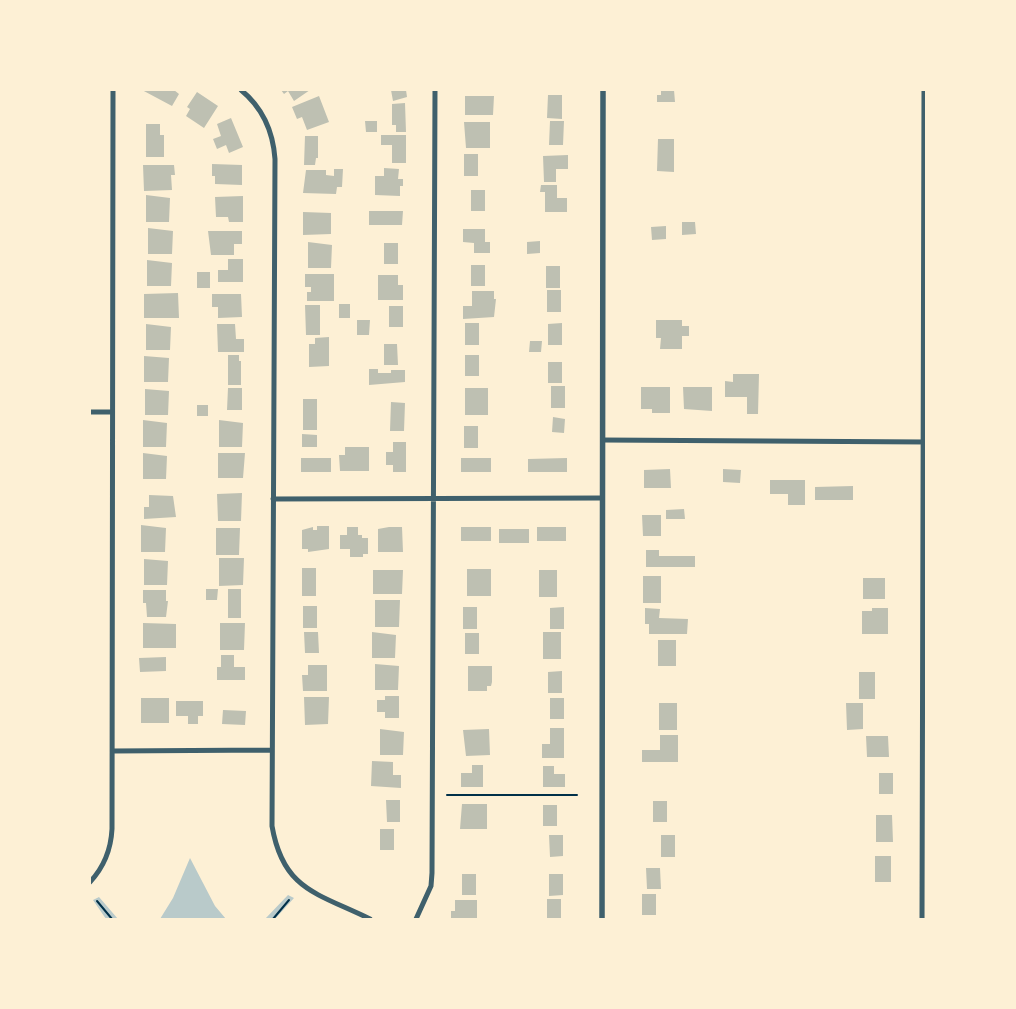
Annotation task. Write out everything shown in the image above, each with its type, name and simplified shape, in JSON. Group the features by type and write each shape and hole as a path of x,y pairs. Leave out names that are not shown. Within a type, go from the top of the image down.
{"street":[{"path":"90,882 101,870 112,838 111,412 113,90"},
{"path":"241,90 265,117 274,148 272,826 276,845 284,865 292,877 304,887 370,919"},
{"path":"416,919 430,886 432,873 435,90"},
{"path":"602,919 600,498 603,440 603,90"},
{"path":"922,919 925,442 924,90"},
{"path":"90,412 111,412"},
{"path":"603,440 925,442"},
{"path":"273,499 434,497 600,498"},
{"path":"113,751 271,750"}],"path":[{"path":"447,795 577,795"},
{"path":"97,900 112,919"},
{"path":"273,919 289,900"}],"shaded area":[{"path":"190,858 215,906 226,919 160,919 173,898"},
{"path":"288,895 294,898 275,919 265,919"},
{"path":"99,897 118,919 106,919 93,900"}],"building":[{"path":"142,90 174,90 179,94 172,106"},
{"path":"281,90 310,90 294,101 288,91 284,94"},
{"path":"391,90 406,90 407,97 393,101"},
{"path":"661,90 674,90 675,102 657,102 657,95 661,95"},
{"path":"197,92 218,106 204,128 186,116 190,109 187,107"},
{"path":"548,95 562,95 562,119 547,118"},
{"path":"319,96 329,122 307,130 302,117 297,119 292,107"},
{"path":"465,96 494,96 493,115 465,115"},
{"path":"405,103 406,132 396,132 396,125 392,125 392,104"},
{"path":"231,118 243,147 229,153 226,145 217,149 213,139 221,136 217,124"},
{"path":"365,121 377,121 377,132 366,132"},
{"path":"550,121 564,121 563,145 549,145"},
{"path":"464,122 490,122 490,148 466,148"},
{"path":"146,124 160,124 160,135 164,135 164,157 146,157"},
{"path":"381,135 406,135 406,163 392,163 392,145 381,145"},
{"path":"305,136 318,136 318,158 316,158 315,165 304,165"},
{"path":"658,139 674,139 674,172 657,171"},
{"path":"464,154 478,154 478,176 464,176"},
{"path":"568,155 568,169 556,169 556,182 544,182 543,156"},
{"path":"212,164 242,165 242,185 215,184 215,176 212,176"},
{"path":"143,165 174,165 175,175 171,175 172,190 144,191"},
{"path":"384,168 399,169 398,179 403,179 403,186 400,186 400,196 375,195 375,176 384,176"},
{"path":"334,169 343,169 342,187 337,187 336,194 303,193 306,170 326,170 326,175 334,176"},
{"path":"541,185 557,185 557,198 567,198 567,212 545,212 545,192 540,192"},
{"path":"471,190 485,190 485,211 471,211"},
{"path":"146,195 170,198 169,222 146,222"},
{"path":"243,196 243,222 229,222 228,217 216,217 215,197"},
{"path":"369,211 403,211 402,225 369,225"},
{"path":"303,212 331,213 331,234 303,235"},
{"path":"682,222 695,222 696,234 682,235"},
{"path":"666,226 666,239 652,240 651,227"},
{"path":"148,228 173,231 172,254 148,254"},
{"path":"463,229 485,229 485,242 490,242 490,253 474,253 474,243 463,242"},
{"path":"208,231 242,231 242,244 234,244 234,255 211,255"},
{"path":"540,241 540,253 527,254 527,242"},
{"path":"308,242 332,245 331,268 308,268"},
{"path":"384,243 398,243 398,264 384,264"},
{"path":"228,259 243,259 243,282 218,282 218,270 228,270"},
{"path":"147,260 172,263 171,286 147,286"},
{"path":"471,265 485,265 485,286 471,286"},
{"path":"546,266 560,266 560,288 546,288"},
{"path":"197,272 210,272 210,288 197,288"},
{"path":"305,274 334,274 334,301 307,301 307,292 311,292 311,287 305,287"},
{"path":"378,275 398,275 398,285 403,285 403,300 378,300"},
{"path":"547,290 561,290 561,312 547,312"},
{"path":"472,291 494,291 494,299 496,299 494,317 463,319 463,306 472,306"},
{"path":"178,293 179,318 144,318 144,294"},
{"path":"212,294 241,294 242,317 218,318 218,307 212,307"},
{"path":"339,304 350,304 350,318 339,318"},
{"path":"305,305 320,305 320,335 306,335"},
{"path":"389,306 403,306 403,327 389,327"},
{"path":"357,320 370,320 369,335 357,335"},
{"path":"656,320 682,320 682,326 689,326 689,336 682,336 682,349 660,349 661,338 656,338"},
{"path":"465,323 479,323 479,345 465,345"},
{"path":"562,323 562,345 548,345 548,324"},
{"path":"146,324 171,327 170,350 146,350"},
{"path":"217,324 235,324 236,339 244,339 244,352 218,352"},
{"path":"329,337 329,366 309,367 309,344 315,344 315,338"},
{"path":"530,341 542,341 541,352 529,352"},
{"path":"384,344 397,344 398,365 384,365"},
{"path":"228,355 239,355 239,361 241,361 241,385 228,385"},
{"path":"465,355 479,355 479,376 465,376"},
{"path":"144,356 169,358 168,382 144,382"},
{"path":"548,362 562,362 562,383 548,383"},
{"path":"369,369 378,369 378,373 391,373 391,370 405,370 405,382 369,385"},
{"path":"733,374 759,374 758,414 747,414 747,397 725,397 725,381 733,382"},
{"path":"551,386 565,386 565,408 551,408"},
{"path":"641,387 670,387 670,413 652,413 652,409 641,409"},
{"path":"683,387 712,387 712,411 684,409"},
{"path":"228,388 242,388 242,410 227,410"},
{"path":"465,388 488,388 488,415 465,415"},
{"path":"145,389 169,391 168,415 145,415"},
{"path":"303,399 317,399 317,430 303,430"},
{"path":"391,402 405,403 404,431 390,431"},
{"path":"197,405 208,405 208,416 197,416"},
{"path":"553,417 565,419 564,433 552,432"},
{"path":"143,420 167,423 166,447 143,447"},
{"path":"219,420 243,423 242,447 219,447"},
{"path":"464,426 478,426 478,448 464,448"},
{"path":"302,434 317,435 317,447 302,447"},
{"path":"393,442 406,442 406,472 393,472 393,465 386,465 386,452 393,452"},
{"path":"345,447 369,447 369,471 340,471 339,455 345,455"},
{"path":"143,453 167,456 166,479 143,479"},
{"path":"218,453 245,453 243,478 218,478"},
{"path":"301,458 331,458 331,472 301,472"},
{"path":"461,458 491,458 491,472 461,472"},
{"path":"567,458 567,472 528,472 528,459"},
{"path":"670,469 671,488 644,488 644,470"},
{"path":"723,469 741,470 740,483 723,482"},
{"path":"770,480 805,480 805,505 788,505 788,494 770,494"},
{"path":"853,486 853,500 815,500 815,487"},
{"path":"242,493 241,521 218,521 217,494"},
{"path":"149,495 173,496 176,517 144,519 144,507 149,507"},
{"path":"684,509 685,519 666,519 666,510"},
{"path":"642,515 661,515 661,536 643,536"},
{"path":"141,525 166,528 165,552 141,552"},
{"path":"317,526 329,526 329,549 308,552 308,549 302,549 302,530 313,527 313,530 317,530"},
{"path":"347,527 358,527 358,535 362,535 362,538 368,538 368,554 363,554 363,557 350,557 350,549 340,549 340,535 347,535"},
{"path":"402,527 403,552 378,552 378,529"},
{"path":"461,527 491,527 491,541 461,541"},
{"path":"537,527 566,527 566,541 537,541"},
{"path":"216,528 240,528 239,555 216,555"},
{"path":"499,529 529,529 529,543 499,543"},
{"path":"646,550 659,550 659,556 695,556 695,567 646,567"},
{"path":"219,558 244,558 243,585 219,586"},
{"path":"144,559 168,561 167,585 144,585"},
{"path":"302,568 316,568 316,596 302,596"},
{"path":"467,569 491,569 491,596 467,596"},
{"path":"373,570 403,570 402,594 373,594"},
{"path":"539,570 557,570 557,597 539,597"},
{"path":"643,576 661,576 661,603 643,603"},
{"path":"863,578 885,578 885,599 863,599"},
{"path":"206,589 218,589 217,600 206,600"},
{"path":"228,589 241,589 241,618 228,618"},
{"path":"143,590 166,590 166,601 168,601 166,617 147,617 146,603 143,603"},
{"path":"375,600 400,600 399,627 375,627"},
{"path":"303,606 317,606 317,628 303,628"},
{"path":"463,607 477,607 477,629 463,629"},
{"path":"564,607 564,629 550,629 550,608"},
{"path":"645,608 660,609 659,618 688,619 687,634 649,634 649,624 645,624"},
{"path":"872,608 888,608 888,634 862,634 862,611 872,611"},
{"path":"143,623 176,624 176,648 143,648"},
{"path":"220,623 245,623 244,650 220,650"},
{"path":"304,632 318,632 319,653 305,653"},
{"path":"372,632 396,635 395,658 372,658"},
{"path":"543,632 561,632 561,659 543,659"},
{"path":"465,633 479,633 479,654 465,654"},
{"path":"658,640 676,640 676,666 658,666"},
{"path":"221,655 234,655 234,667 245,667 245,680 217,680 217,667 221,667"},
{"path":"166,657 166,671 140,672 139,658"},
{"path":"375,664 399,666 398,690 375,690"},
{"path":"308,665 327,665 327,691 303,691 302,675 308,675"},
{"path":"468,666 492,666 492,682 491,686 487,686 487,691 468,691"},
{"path":"562,671 562,693 548,693 548,672"},
{"path":"859,672 875,672 875,699 859,699"},
{"path":"385,696 399,696 399,718 385,718 385,712 377,712 377,700 385,700"},
{"path":"304,697 329,697 328,724 305,725"},
{"path":"141,698 169,698 169,723 141,723"},
{"path":"550,698 564,698 564,719 550,719"},
{"path":"176,701 203,701 203,716 198,716 198,724 188,724 188,716 176,716"},
{"path":"659,703 677,703 677,730 659,730"},
{"path":"846,703 863,703 863,729 847,730"},
{"path":"223,710 246,711 245,725 222,724"},
{"path":"550,728 564,728 564,758 542,758 542,744 550,744"},
{"path":"380,729 404,732 403,755 380,755"},
{"path":"489,729 490,755 466,756 463,730"},
{"path":"660,735 678,735 678,762 642,762 642,750 660,750"},
{"path":"866,736 888,736 889,757 867,757"},
{"path":"372,761 393,762 393,775 401,775 401,788 371,786"},
{"path":"472,765 483,765 483,787 461,787 461,773 472,773"},
{"path":"543,766 554,766 554,774 565,774 565,787 543,787"},
{"path":"879,773 893,773 893,794 879,794"},
{"path":"386,800 400,800 400,822 387,822"},
{"path":"653,801 667,801 667,822 653,822"},
{"path":"462,804 487,804 487,829 460,829"},
{"path":"543,805 557,805 557,826 543,826"},
{"path":"876,815 892,815 893,842 876,842"},
{"path":"380,829 394,829 394,850 380,850"},
{"path":"549,835 563,835 563,856 550,857"},
{"path":"661,835 675,835 675,857 661,857"},
{"path":"875,856 891,856 891,882 875,882"},
{"path":"646,868 660,868 661,889 647,889"},
{"path":"462,874 476,874 476,895 462,895"},
{"path":"549,874 563,874 563,895 549,896"},
{"path":"642,894 656,894 656,915 642,915"},
{"path":"547,899 561,899 561,919 547,919"},
{"path":"455,900 477,900 477,919 451,919 451,911 455,911"}]}
